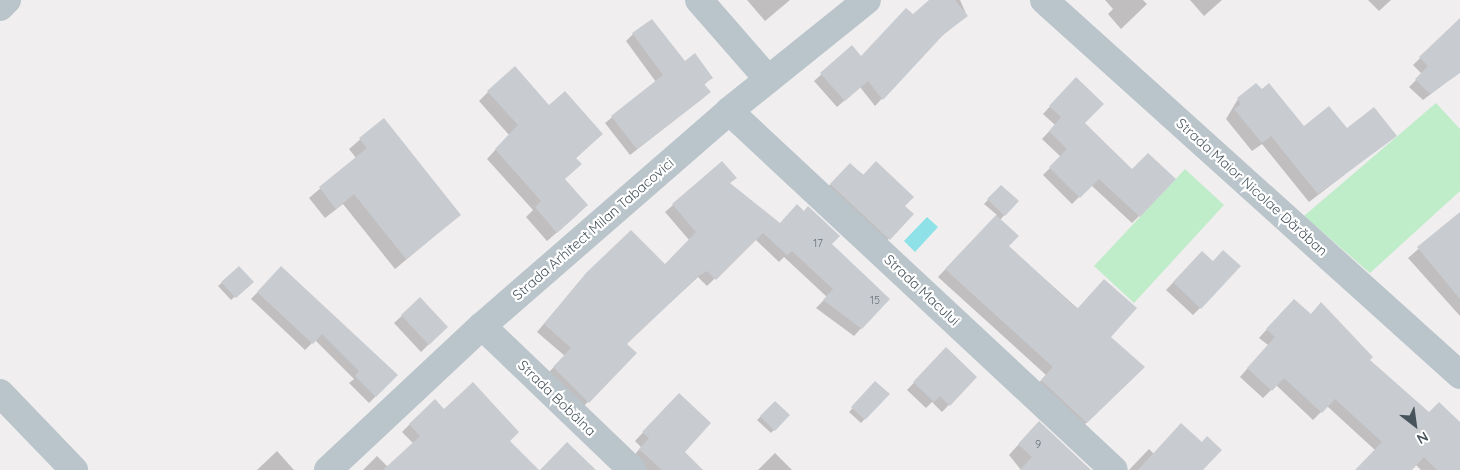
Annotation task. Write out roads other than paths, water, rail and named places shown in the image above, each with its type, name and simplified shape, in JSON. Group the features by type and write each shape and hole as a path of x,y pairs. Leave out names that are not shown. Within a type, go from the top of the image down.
{"street":[{"path":"0,7 7,0"},
{"path":"699,0 768,79"},
{"name":"Strada Arhitect Milan Tabacovici","path":"328,470 482,326 730,111 867,0"},
{"name":"Strada Maior Nicolae Dărăban","path":"1044,0 1460,375"},
{"name":"Strada Macului","path":"730,111 1114,470"},
{"name":"Strada Bobâlna","path":"482,326 632,470"},
{"path":"0,393 74,470"}],"water":[{"path":"927,217 938,227 915,252 904,241"}]}
